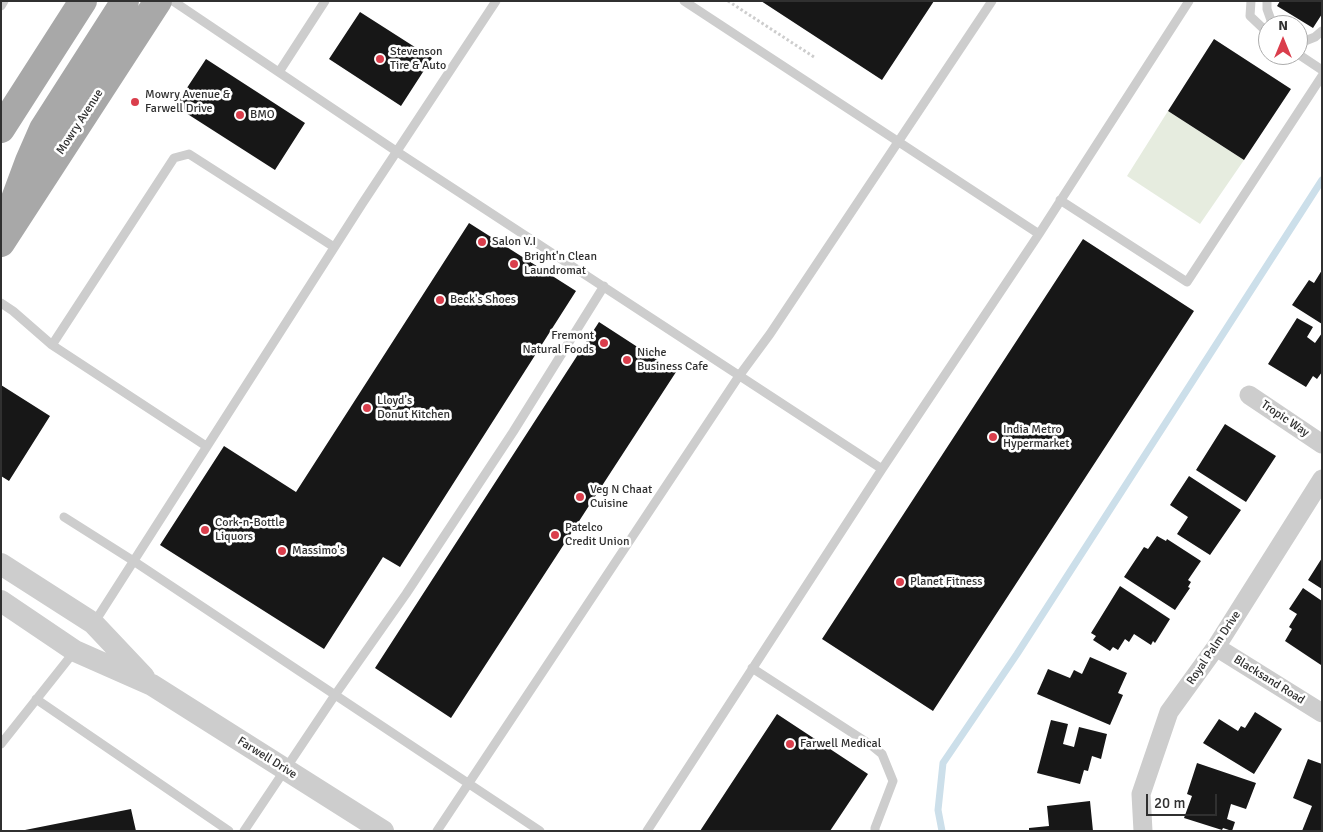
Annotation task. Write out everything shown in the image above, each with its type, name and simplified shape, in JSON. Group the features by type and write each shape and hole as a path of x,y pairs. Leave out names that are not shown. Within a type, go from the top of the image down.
{"main road":[{"path":"1,130 83,1"},
{"path":"1,239 29,161 43,129 126,1"},
{"name":"Mowry Avenue","path":"1,243 158,1"}],"street":[{"name":"Tropic Way","path":"1249,395 1322,444"},
{"name":"Royal Palm Drive","path":"1143,831 1141,794 1170,712 1216,647 1322,479"},
{"name":"Farwell Drive","path":"1,564 93,623 152,685"},
{"name":"Farwell Drive","path":"1,601 75,651 152,685 383,831"},
{"name":"Blacksand Road","path":"1216,647 1322,713"}],"lane":[{"path":"1,6 4,1"},
{"path":"173,1 396,151 882,469"},
{"path":"280,72 326,1"},
{"path":"93,623 334,246 496,1"},
{"path":"684,1 1039,234"},
{"path":"437,831 739,376 770,334 992,1"},
{"path":"647,831 882,469 1039,234 1189,1"},
{"path":"1251,1 1250,16 1258,24"},
{"path":"1267,1 1269,15"},
{"path":"1308,40 1322,31"},
{"path":"1308,61 1322,70"},
{"path":"1060,200 1187,282 1322,76"},
{"path":"52,345 174,158 189,154 334,246"},
{"path":"244,831 335,695 406,594 513,432 604,286"},
{"path":"1,303 13,310 52,345 206,446"},
{"path":"64,517 132,560 540,831"},
{"path":"1,744 75,651"},
{"path":"752,668 872,745 882,754 892,781 875,831"},
{"path":"36,699 229,831"}],"path":[{"path":"728,1 814,58"}],"shaded area":[{"path":"1168,111 1244,160 1200,224 1127,176"}],"building":[{"path":"761,1 934,1 882,80"},
{"path":"1280,1 1322,1 1322,14 1313,28 1308,25 1308,15 1292,15 1277,6"},
{"name":"Stevenson Tire & Auto","path":"360,12 432,58 401,106 329,59"},
{"path":"1214,39 1291,89 1244,160 1168,111"},
{"name":"BMO","path":"206,59 305,123 275,170 175,106"},
{"path":"469,223 576,291 400,567 383,557 324,649 160,545 224,446 296,492"},
{"path":"1083,239 1194,311 933,711 822,639"},
{"path":"1322,270 1322,324 1292,305 1309,280 1314,283"},
{"path":"1297,318 1313,327 1307,337 1315,343 1322,333 1322,372 1317,379 1313,376 1306,387 1268,364"},
{"path":"599,322 676,372 451,718 375,668"},
{"path":"1,385 50,416 9,481 1,476"},
{"path":"1225,424 1276,456 1246,502 1196,470"},
{"path":"1189,476 1241,510 1210,555 1177,534 1188,517 1170,505"},
{"path":"1157,536 1166,541 1167,539 1201,561 1188,580 1191,582 1188,587 1190,588 1175,610 1124,577 1144,547 1148,549"},
{"path":"1322,558 1322,589 1308,580"},
{"path":"1120,586 1170,619 1155,643 1153,641 1151,645 1134,634 1129,642 1125,639 1118,650 1113,647 1110,651 1093,640 1096,636 1091,633"},
{"path":"1303,588 1322,601 1321,665 1285,641 1292,629 1289,627 1297,614 1289,609"},
{"path":"1090,657 1127,673 1118,693 1123,695 1110,725 1037,694 1048,669 1070,678 1074,670 1082,674"},
{"path":"1255,712 1282,729 1254,774 1203,743 1219,719 1238,731 1241,726 1245,728"},
{"name":"Farwell Medical","path":"777,714 868,774 830,831 700,831"},
{"path":"1051,720 1068,724 1063,744 1074,747 1079,727 1107,734 1101,759 1092,756 1088,771 1084,770 1080,784 1037,773"},
{"path":"1308,759 1322,764 1322,831 1302,831 1312,806 1293,798"},
{"path":"1197,763 1256,783 1246,809 1231,804 1227,819 1235,822 1232,831 1223,828 1222,830 1184,818 1192,796 1187,794"},
{"path":"1090,801 1093,831 1029,831 1029,828 1049,826 1047,806"},
{"path":"131,809 136,831 25,831 25,830"}],"waterway":[{"path":"942,831 938,810 943,763 1017,654 1322,180"}],"place":[{"name":"Stevenson Tire & Auto","path":"380,59"},
{"name":"Mowry Avenue & Farwell Drive","path":"135,102"},
{"name":"BMO","path":"240,115"},
{"name":"Salon V.I","path":"482,242"},
{"name":"Bright'n Clean Laundromat","path":"514,264"},
{"name":"Beck's Shoes","path":"440,300"},
{"name":"Fremont Natural Foods","path":"604,343"},
{"name":"Niche Business Cafe","path":"627,360"},
{"name":"Lloyd's Donut Kitchen","path":"367,408"},
{"name":"India Metro Hypermarket","path":"993,437"},
{"name":"Veg N Chaat Cuisine","path":"580,497"},
{"name":"Cork-n-Bottle Liquors","path":"205,530"},
{"name":"Patelco Credit Union","path":"555,535"},
{"name":"Massimo's","path":"282,551"},
{"name":"Planet Fitness","path":"900,582"},
{"name":"Farwell Medical","path":"790,744"}]}
